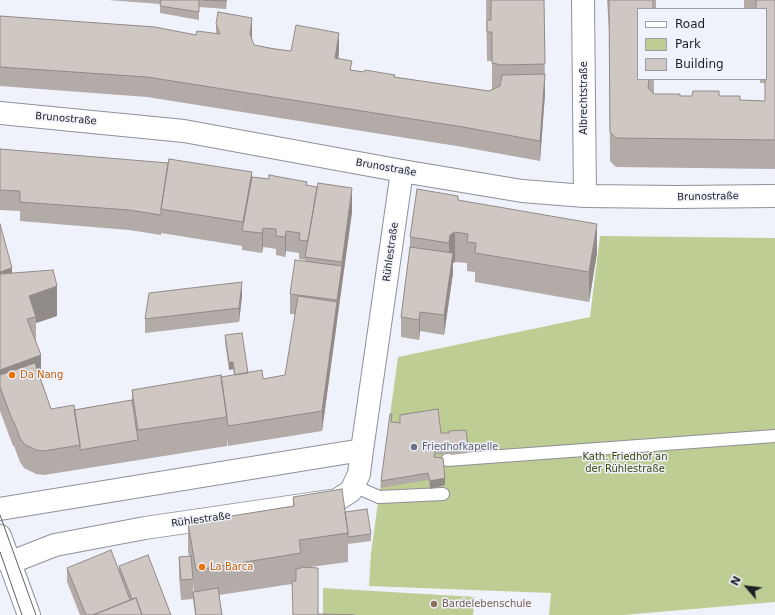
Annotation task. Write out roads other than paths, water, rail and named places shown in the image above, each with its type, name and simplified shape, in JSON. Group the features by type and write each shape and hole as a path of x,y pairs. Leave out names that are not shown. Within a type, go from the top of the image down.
{"street":[{"name":"Albrechtstraße","path":"584,0 585,196"},
{"name":"Brunostraße","path":"0,113 184,131 402,172 522,191 585,196 775,196"},
{"name":"Rühlestraße","path":"9,563 63,544 145,528 337,500 352,491 359,474 402,172"},
{"path":"0,508 362,450"},
{"path":"0,536 29,615"}],"lane":[{"path":"447,460 775,436"},
{"path":"354,486 379,497 443,494"}],"tram line":[{"path":"0,515 36,615"},
{"path":"0,552 22,615"}],"place":[{"name":"Da Nang","path":"12,375"},
{"name":"Friedhofkapelle","path":"414,447"},
{"name":"La Barca","path":"202,567"},
{"name":"Bardelebenschule","path":"434,604"}],"park label":[{"name":"Kath. Friedhof an der Rühlestraße","path":"625,462"}]}
